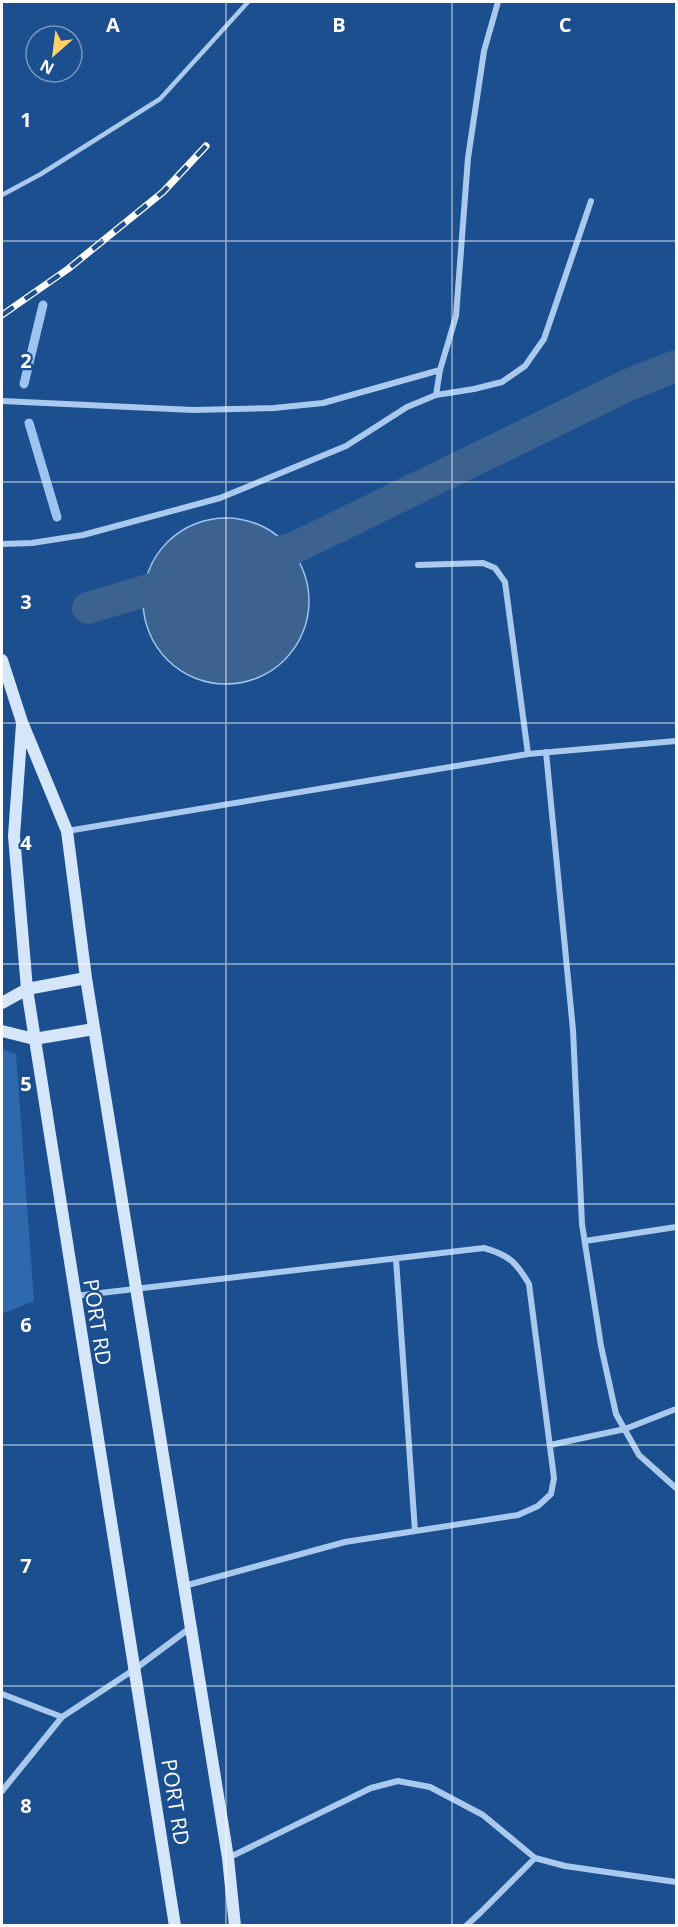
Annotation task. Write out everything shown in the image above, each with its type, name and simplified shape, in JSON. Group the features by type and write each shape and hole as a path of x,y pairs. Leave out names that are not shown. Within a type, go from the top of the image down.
{"main road":[{"path":"2,660 22,722 67,831 86,978 228,1858 235,1926"},
{"name":"PORT RD","path":"22,722 14,836 27,989 175,1926"},
{"path":"2,1003 27,989 86,978"},
{"path":"2,1031 34,1039 94,1029"}],"street":[{"path":"436,395 440,370 456,316 468,158 484,51 498,2"},
{"path":"2,544 32,543 83,535 220,498 346,446 407,407 436,395 502,382 525,366 544,339 591,201"},
{"path":"2,401 193,410 274,408 323,403 440,370"},
{"path":"418,565 483,563 495,568 505,582 528,754"},
{"path":"67,831 528,754 676,741"},
{"path":"546,752 573,1030 582,1224 601,1346 616,1414 639,1455 676,1488"},
{"path":"585,1241 676,1227"},
{"path":"74,1296 484,1248 501,1253 518,1264 529,1284 554,1478 551,1494 538,1506 518,1515 345,1542 184,1586"},
{"path":"396,1259 415,1531"},
{"path":"550,1445 625,1429 676,1409"},
{"path":"2,1791 62,1717 135,1669 191,1627"},
{"path":"2,1694 62,1717"},
{"path":"228,1858 370,1788 398,1781 430,1787 483,1815 535,1858 565,1866 676,1882"},
{"path":"466,1926 535,1858"}],"lane":[{"path":"2,195 41,174 160,99 248,2"}],"shaded area":[{"path":"226,518 242,519 258,524 285,542 303,569 308,585 308,617 303,633 285,660 258,678 242,683 226,684 210,683 194,678 167,660 149,633 144,617 143,601 144,585 149,569 167,542 194,524 210,519"},
{"path":"2,1049 16,1054 34,1301 2,1314"}],"waterway":[{"path":"24,384 43,305"},
{"path":"250,560 292,549 628,385 676,366"},
{"path":"29,423 57,517"},
{"path":"88,608 185,579"}],"railway":[{"path":"2,315 68,269 163,192 206,146"}]}
